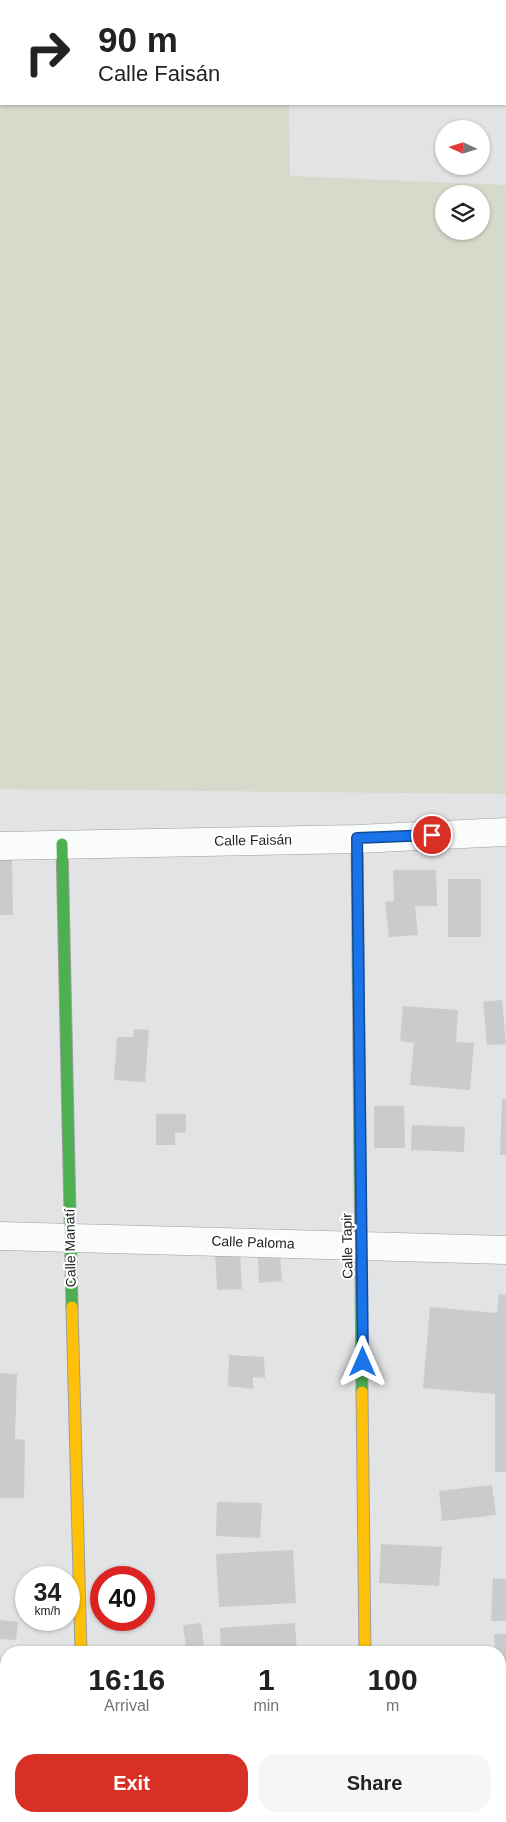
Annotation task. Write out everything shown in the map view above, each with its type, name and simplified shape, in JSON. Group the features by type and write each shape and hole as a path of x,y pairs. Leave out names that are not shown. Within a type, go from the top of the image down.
{"street":[{"name":"Calle Faisán","path":"0,846 357,838 506,832"},
{"name":"Calle Tapir","path":"357,838 365,1646"},
{"name":"Calle Manatí","path":"62,844 70,1236 82,1646"},
{"name":"Calle Paloma","path":"0,1236 70,1236 506,1250"}],"shaded area":[{"path":"0,105 289,105 290,176 506,185 506,794 0,789"}],"building":[{"path":"0,860 12,860 13,915 0,915"},
{"path":"393,870 436,870 437,906 415,906 418,935 389,937 385,902 394,901"},
{"path":"448,879 481,879 481,937 448,937"},
{"path":"502,1000 506,1044 487,1045 483,1002"},
{"path":"403,1006 458,1010 456,1042 474,1043 470,1090 410,1085 414,1043 400,1041"},
{"path":"134,1029 149,1030 145,1082 114,1080 117,1037 133,1037"},
{"path":"502,1099 506,1099 506,1155 500,1155"},
{"path":"374,1106 404,1106 405,1148 374,1148"},
{"path":"156,1114 186,1114 186,1132 175,1133 175,1145 156,1145"},
{"path":"412,1125 465,1127 464,1152 411,1150"},
{"path":"240,1251 242,1289 217,1290 215,1252"},
{"path":"280,1255 282,1281 259,1283 258,1257"},
{"path":"499,1294 506,1295 506,1472 495,1472 495,1394 423,1388 430,1307 497,1313"},
{"path":"229,1355 264,1357 265,1378 253,1377 253,1389 228,1386"},
{"path":"0,1373 17,1374 15,1439 25,1440 24,1498 0,1498"},
{"path":"492,1485 496,1515 442,1521 439,1491"},
{"path":"217,1502 262,1503 260,1538 216,1536"},
{"path":"381,1544 442,1547 439,1586 379,1583"},
{"path":"293,1550 296,1603 219,1607 216,1554"},
{"path":"493,1578 506,1579 506,1621 491,1621"},
{"path":"0,1620 15,1622 16,1640 0,1639"},
{"path":"201,1623 204,1645 186,1646 183,1625"},
{"path":"295,1623 297,1646 221,1646 220,1628"},
{"path":"494,1634 506,1634 506,1646 495,1646"}],"traffic: fast":[{"path":"357,839 362,1392"},
{"path":"62,844 72,1307"}],"traffic: slow":[{"path":"72,1307 81,1646"},
{"path":"362,1392 365,1646"}],"route":[{"path":"363,1362 357,838 432,835"}]}
